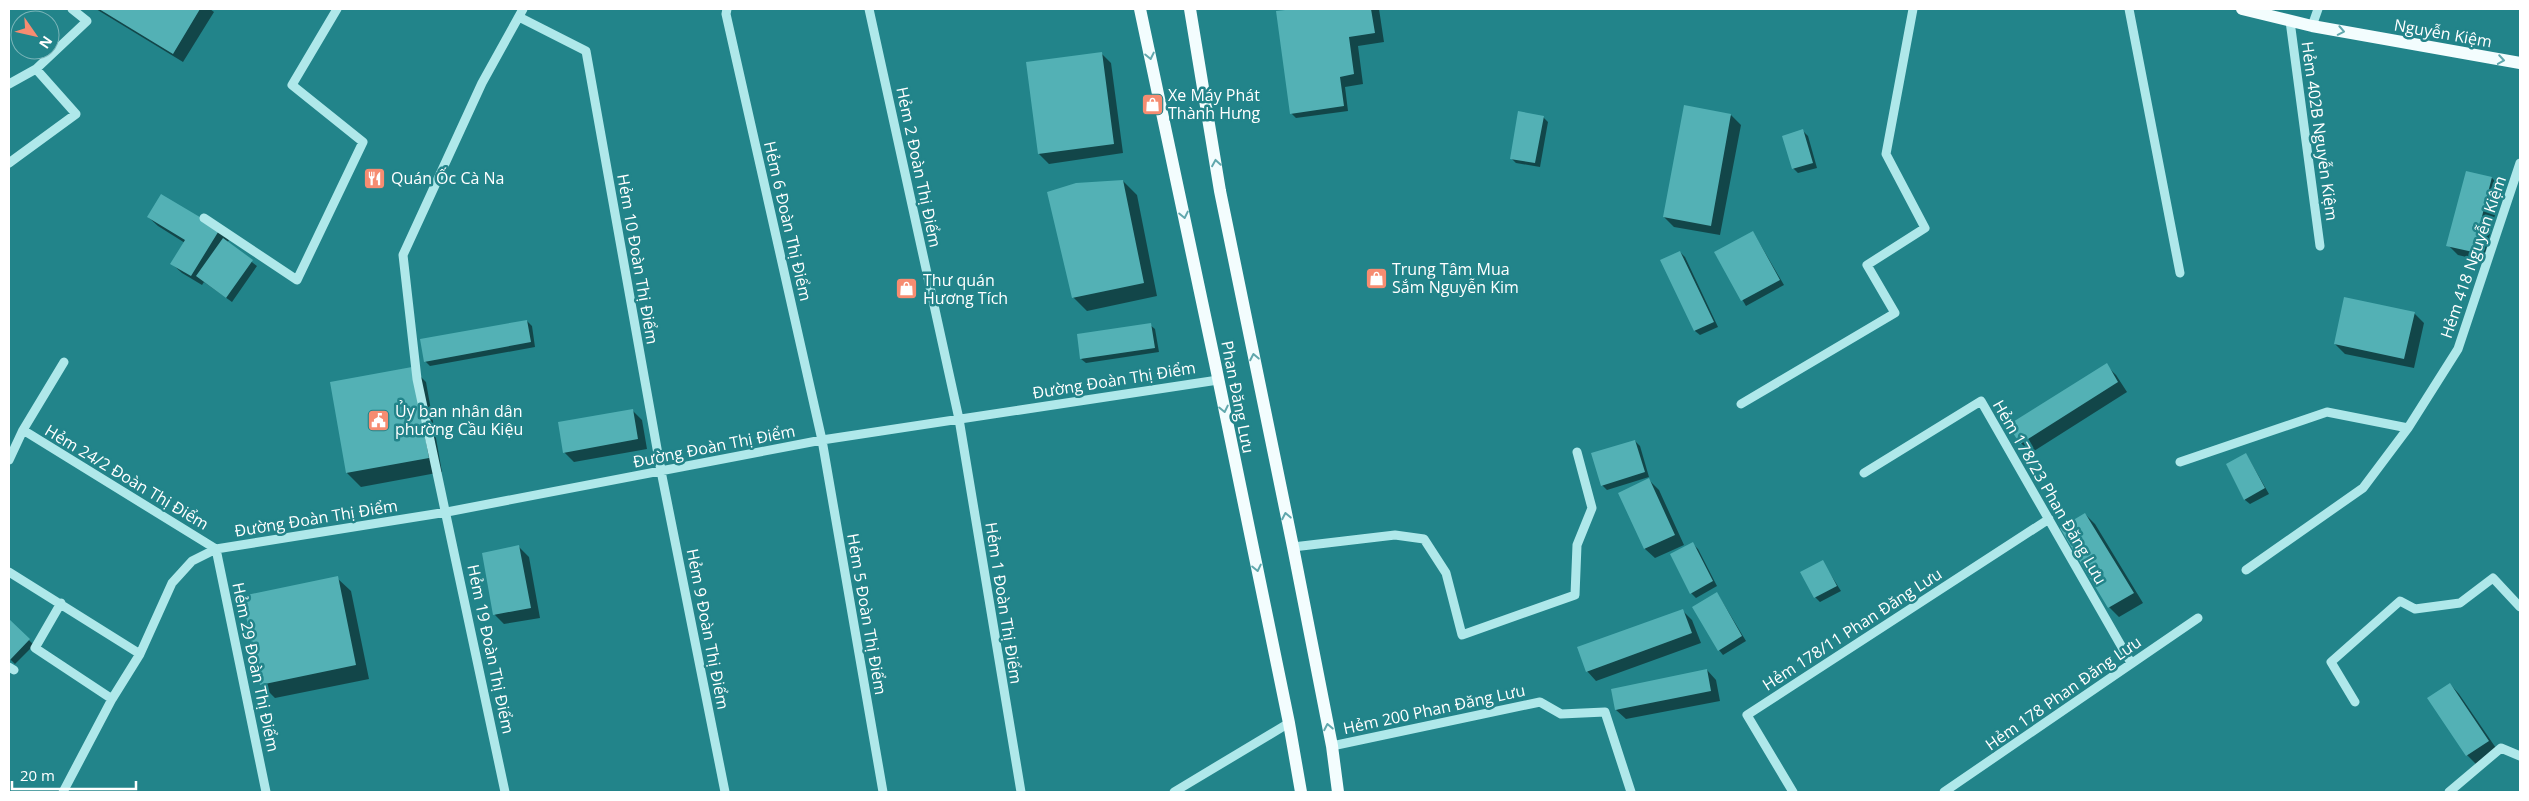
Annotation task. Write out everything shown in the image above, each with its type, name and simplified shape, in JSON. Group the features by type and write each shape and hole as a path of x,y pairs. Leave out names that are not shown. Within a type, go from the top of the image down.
{"main road":[{"name":"Phan Đăng Lưu","path":"1140,9 1289,723 1301,792"},
{"name":"Phan Đăng Lưu","path":"1190,9 1220,191 1293,547 1332,746 1338,792"},
{"name":"Nguyễn Kiệm","path":"2242,9 2312,26 2520,63"}],"street":[{"path":"9,84 36,69 86,22 72,9"},
{"path":"204,218 297,280 364,142 292,85 337,9"},
{"name":"Hẻm 6 Đoàn Thị Điểm","path":"727,9 726,14 822,440"},
{"name":"Hẻm 2 Đoàn Thị Điểm","path":"869,9 959,419"},
{"path":"1741,404 1895,312 1868,265 1925,228 1886,154 1913,9"},
{"path":"2129,9 2180,273"},
{"path":"2312,26 2318,9"},
{"name":"Hẻm 10 Đoàn Thị Điểm","path":"521,13 586,51 660,471"},
{"name":"Hẻm 19 Đoàn Thị Điểm","path":"505,792 417,378 403,254 482,83 521,13"},
{"name":"Hẻm 402B Nguyễn Kiệm","path":"2290,20 2320,246"},
{"path":"9,163 76,114 36,69"},
{"name":"Hẻm 418 Nguyễn Kiệm","path":"2246,570 2363,488 2408,428 2458,349 2520,163"},
{"path":"9,460 22,430 64,362"},
{"name":"Đường Đoàn Thị Điểm","path":"63,792 112,699 140,654 172,583 192,561 216,549 447,512 822,440 1218,380"},
{"name":"Hẻm 178/23 Phan Đăng Lưu","path":"1864,473 1982,401 2131,663"},
{"path":"2180,462 2327,412 2408,428"},
{"name":"Hẻm 1 Đoàn Thị Điểm","path":"959,419 1021,792"},
{"name":"Hẻm 24/2 Đoàn Thị Điểm","path":"22,430 216,549"},
{"name":"Hẻm 5 Đoàn Thị Điểm","path":"822,440 882,792"},
{"path":"1293,547 1395,535 1424,539 1446,572 1462,634 1575,595 1577,545 1592,508 1577,452"},
{"name":"Hẻm 9 Đoàn Thị Điểm","path":"660,471 725,792"},
{"name":"Hẻm 178/11 Phan Đăng Lưu","path":"1792,792 1747,715 2049,519"},
{"name":"Hẻm 29 Đoàn Thị Điểm","path":"216,549 266,792"},
{"path":"9,572 140,654"},
{"path":"2355,702 2331,662 2400,601 2415,609 2460,603 2493,578 2520,607"},
{"path":"61,603 35,648 112,699"},
{"name":"Hẻm 178 Phan Đăng Lưu","path":"1944,792 2198,618"},
{"name":"Hẻm 200 Phan Đăng Lưu","path":"1332,746 1540,702 1561,714 1605,712 1631,792"},
{"path":"1174,792 1289,723"},
{"path":"2449,792 2500,748 2520,756"}],"building":[{"path":"99,9 200,9 173,54"},
{"path":"1294,9 1371,9 1375,33 1349,37 1354,74 1340,77 1344,106 1290,114 1276,11"},
{"path":"1102,52 1114,144 1038,154 1026,62"},
{"path":"1684,105 1731,114 1711,226 1663,217"},
{"path":"1518,111 1544,116 1535,163 1510,159"},
{"path":"1803,129 1813,163 1792,169 1782,136"},
{"path":"2466,171 2492,177 2473,252 2446,246"},
{"path":"1123,180 1144,283 1072,298 1047,192 1076,183"},
{"path":"161,194 220,229 191,276 170,264 185,240 147,217"},
{"path":"1753,231 1780,280 1741,301 1714,252"},
{"path":"223,238 253,260 226,298 196,276"},
{"path":"1680,251 1714,322 1694,331 1660,260"},
{"path":"2344,297 2415,312 2404,359 2334,344"},
{"path":"527,320 531,342 424,362 420,339"},
{"path":"1151,323 1155,348 1080,359 1077,334"},
{"path":"2107,363 2118,382 2020,444 2008,425"},
{"name":"Ủy ban nhân dân phường Cầu Kiệu","path":"412,367 429,458 346,473 330,382"},
{"path":"633,409 638,439 563,453 558,422"},
{"path":"1635,440 1645,472 1601,486 1591,453"},
{"path":"2246,453 2265,488 2244,500 2226,464"},
{"path":"1649,478 1675,535 1644,549 1618,493"},
{"path":"2085,513 2134,593 2108,608 2060,528"},
{"path":"1693,542 1713,581 1690,594 1670,554"},
{"path":"519,545 531,608 493,615 482,553"},
{"path":"1823,560 1837,586 1814,598 1800,572"},
{"path":"338,576 356,665 260,685 242,596"},
{"path":"1717,592 1742,636 1718,651 1692,607"},
{"path":"1683,609 1692,633 1586,672 1577,647"},
{"path":"9,619 30,639 10,660 9,659"},
{"path":"1707,669 1711,691 1615,710 1611,689"},
{"path":"2450,683 2489,741 2466,756 2427,698"}],"place":[{"name":"Xe Máy Phát Thành Hưng","path":"1152,104"},
{"name":"Quán Ốc Cà Na","path":"375,178"},
{"name":"Trung Tâm Mua Sắm Nguyễn Kim","path":"1376,278"},
{"name":"Thư quán Hương Tích","path":"907,289"},
{"name":"Ủy ban nhân dân phường Cầu Kiệu","path":"379,420"}]}
